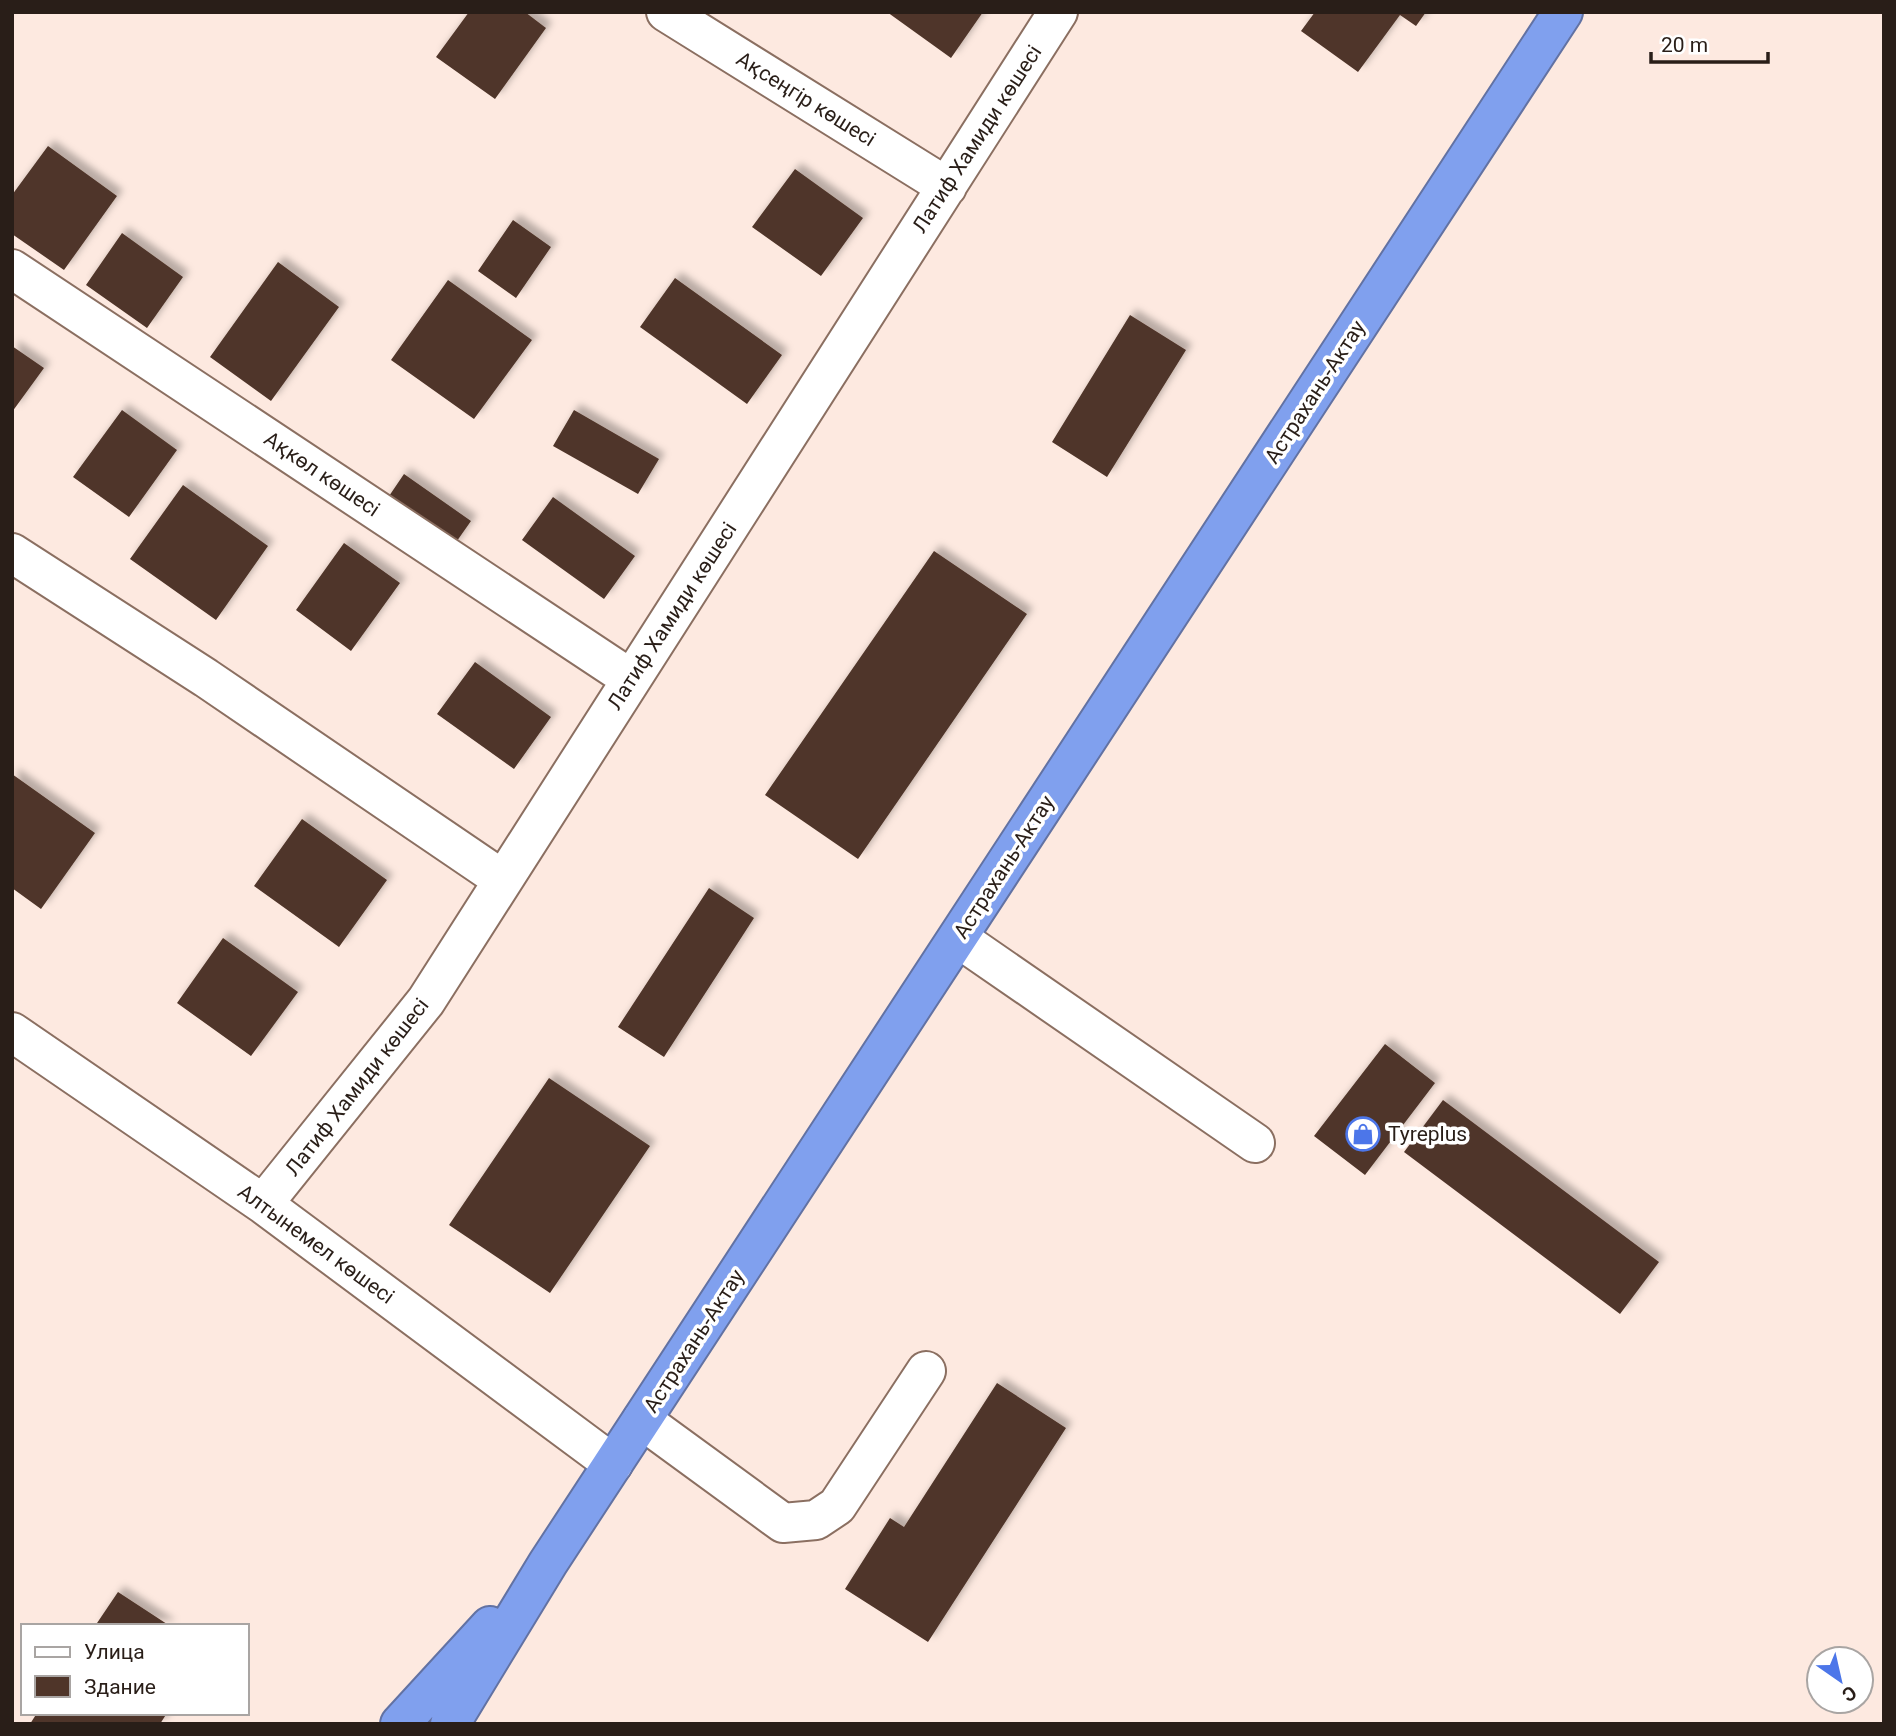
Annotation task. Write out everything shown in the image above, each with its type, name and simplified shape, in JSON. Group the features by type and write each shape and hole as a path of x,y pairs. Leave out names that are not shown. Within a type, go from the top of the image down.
{"highway":[{"name":"Астрахань-Актау","path":"450,1724 548,1563 1563,12"},
{"path":"400,1724 548,1563"}],"street":[{"name":"Ақсеңгір көшесі","path":"666,12 947,187"},
{"name":"Латиф Хамиди көшесі","path":"263,1204 426,1001 1058,12"},
{"name":"Ақкөл көшесі","path":"12,269 631,679"},
{"path":"12,553 206,678 503,880"},
{"path":"958,937 1255,1143"},
{"name":"Алтынемел көшесі","path":"12,1032 263,1204 613,1464"},
{"path":"642,1420 783,1523 816,1520 837,1506 926,1371"}],"building":[{"path":"469,12 525,12 546,28 495,99 436,57"},
{"path":"887,12 983,12 951,58"},
{"path":"1315,12 1426,12 1416,26 1400,15 1358,72 1301,31"},
{"path":"48,146 117,196 64,270 12,234 12,195"},
{"path":"795,169 863,218 821,276 752,227"},
{"path":"513,220 551,247 516,298 478,271"},
{"path":"122,233 183,277 147,328 86,285"},
{"path":"278,262 339,307 271,401 210,357"},
{"path":"675,278 782,355 747,404 640,327"},
{"path":"448,280 532,340 474,419 391,360"},
{"path":"1130,315 1186,350 1107,477 1052,442"},
{"path":"12,346 44,368 12,412"},
{"path":"122,410 177,450 129,517 73,477"},
{"path":"574,410 659,459 638,494 553,446"},
{"path":"404,474 471,521 452,548 385,502"},
{"path":"183,485 268,546 216,620 130,559"},
{"path":"553,497 635,556 604,599 522,540"},
{"path":"344,543 400,583 351,651 296,610"},
{"path":"934,551 1027,614 858,859 765,795"},
{"path":"475,662 551,717 514,769 437,714"},
{"path":"12,774 95,833 41,909 12,888"},
{"path":"302,819 387,880 339,947 254,886"},
{"path":"709,888 754,918 664,1057 618,1027"},
{"path":"223,938 298,992 251,1056 177,1003"},
{"path":"1385,1044 1435,1083 1365,1175 1314,1136"},
{"path":"549,1078 650,1146 550,1293 449,1225"},
{"path":"1443,1100 1659,1262 1620,1314 1404,1152"},
{"path":"997,1383 1066,1428 928,1642 845,1589 890,1518 904,1527"},
{"path":"118,1592 167,1624 96,1624"},
{"path":"36,1715 166,1715 160,1724 30,1724"}],"place":[{"name":"Tyreplus","path":"1363,1134"}]}
